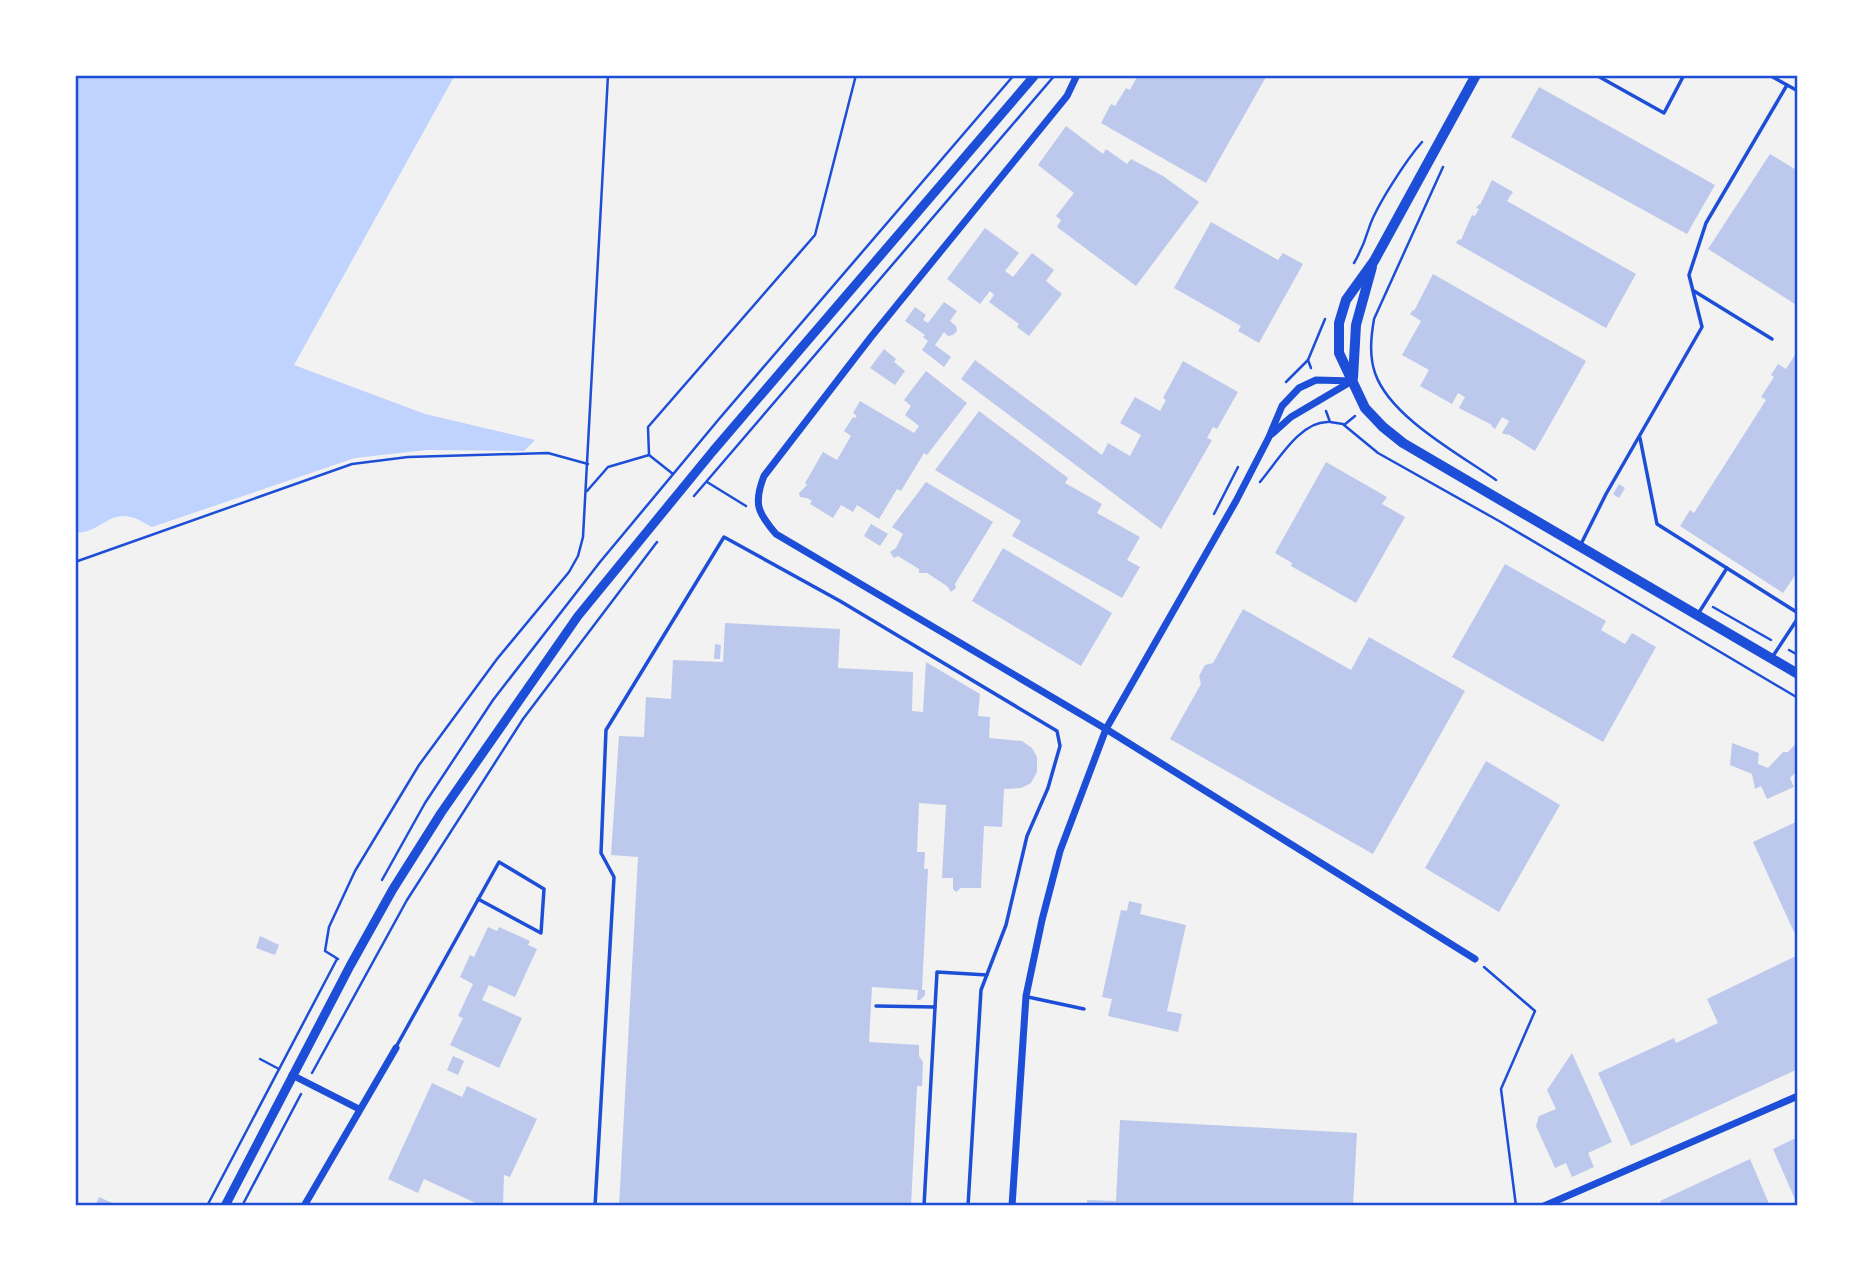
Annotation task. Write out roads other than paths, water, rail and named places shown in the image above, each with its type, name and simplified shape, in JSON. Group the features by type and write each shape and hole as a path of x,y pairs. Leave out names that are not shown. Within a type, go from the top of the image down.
{"main road":[{"path":"1476,75 1374,261 1346,300 1339,323 1339,352 1365,408 1392,435 1798,674"},
{"path":"1353,381 1356,325 1374,261"}],"street":[{"path":"225,1206 292,1075 393,889 441,813 578,616 695,473 1035,75"},
{"path":"1077,75 1067,96 871,337 764,476 759,488 761,516 776,534 1106,729 1475,959"},
{"path":"1012,1206 1026,996 1060,851 1106,729 1196,573 1269,437 1282,406 1300,388 1316,380 1353,381"},
{"path":"1269,437 1291,417 1353,381"},
{"path":"304,1206 396,1048"},
{"path":"292,1075 359,1109"},
{"path":"1544,1206 1798,1096"}],"lane":[{"path":"1596,75 1664,113 1684,75"},
{"path":"1769,75 1798,91"},
{"path":"1581,546 1606,494 1702,327 1689,275 1706,223 1787,85"},
{"path":"1693,291 1772,340"},
{"path":"1639,436 1657,524 1798,616 1772,658"},
{"path":"595,1206 614,877 601,853 606,730 724,537 862,614 1057,731 1060,746 1048,788 1027,836 1006,925 981,990 968,1206"},
{"path":"1698,615 1727,568"},
{"path":"396,1048 499,862 544,889 541,933 478,900"},
{"path":"924,1206 937,972 987,975"},
{"path":"1026,996 1084,1009"},
{"path":"876,1006 935,1007"}],"water":[{"path":"75,75 455,75 294,365 425,414 535,440 524,451 427,450 355,458 152,527 122,516 89,530 75,532"}]}
